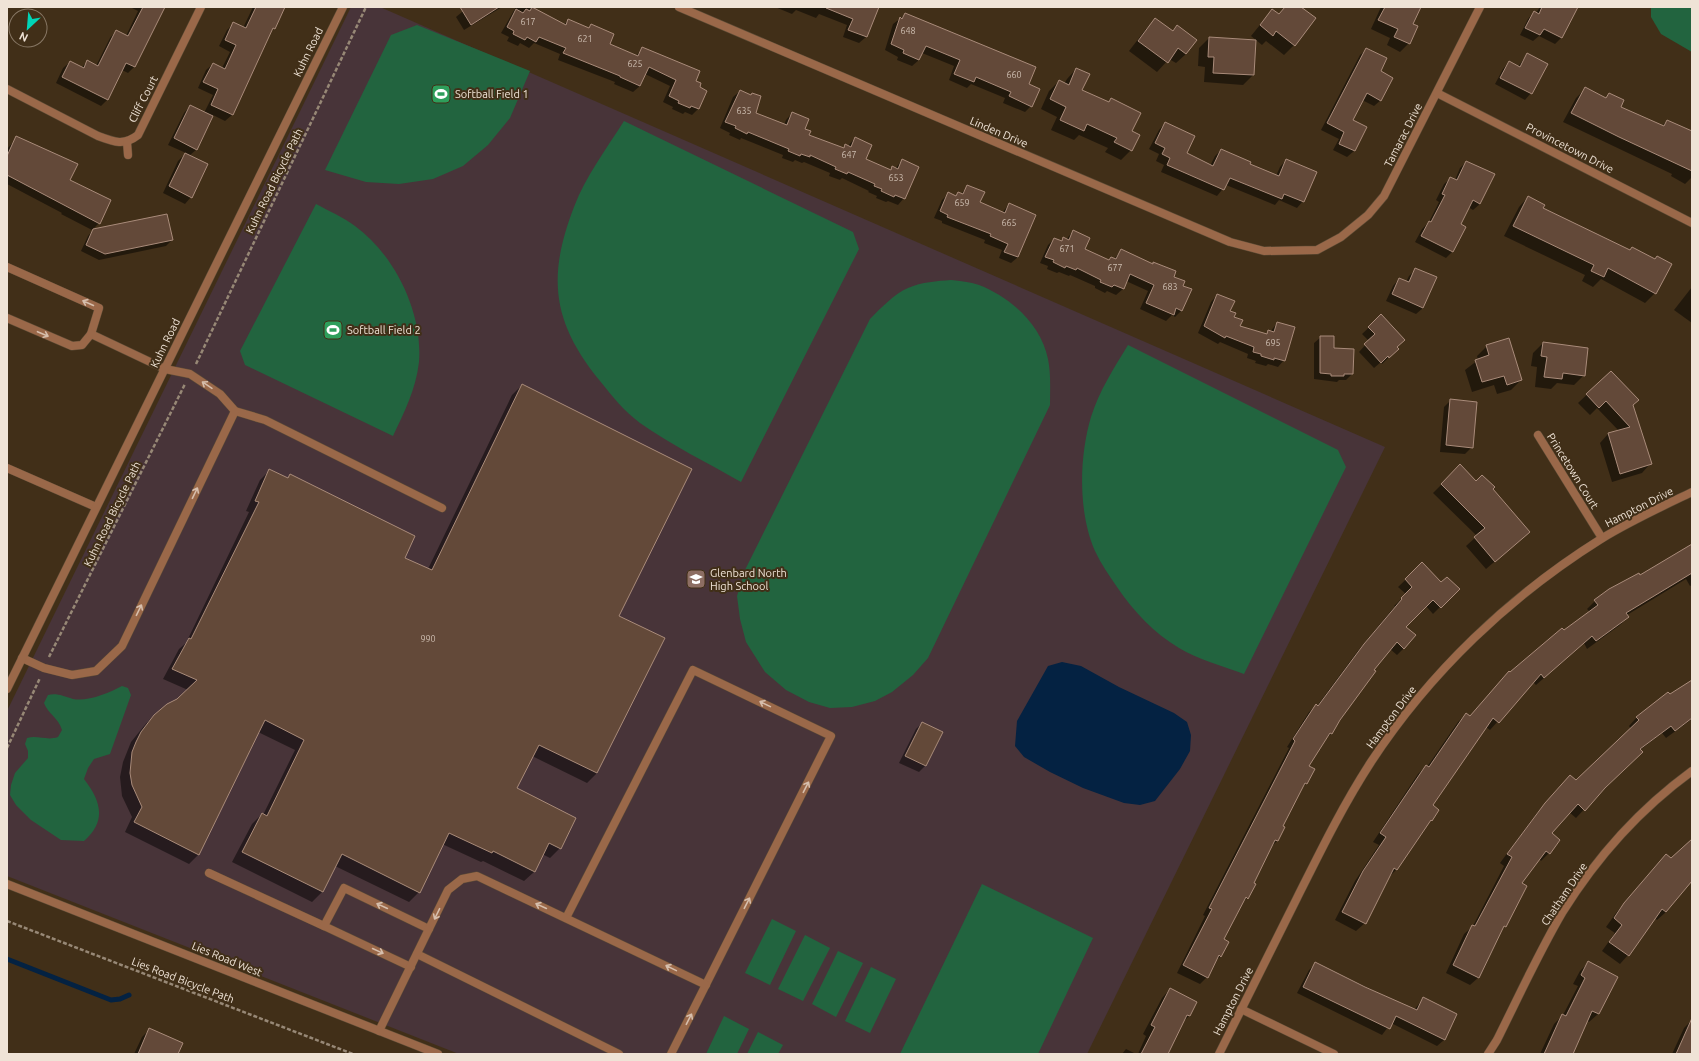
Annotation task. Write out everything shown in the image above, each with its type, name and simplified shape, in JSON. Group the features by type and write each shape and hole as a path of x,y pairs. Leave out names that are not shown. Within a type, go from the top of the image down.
{"street":[{"name":"Cliff Court","path":"127,142 138,135 201,7"},
{"name":"Kuhn Road","path":"7,689 343,7"},
{"name":"Linden Drive","path":"679,7 1230,242 1264,251 1317,250"},
{"name":"Tamarac Drive","path":"1317,250 1346,232 1368,215 1384,196 1480,7"},
{"path":"7,90 98,136 112,141 127,142 128,155"},
{"name":"Provincetown Drive","path":"1437,93 1692,223"},
{"path":"7,267 98,308 91,334 82,345 72,346 7,318"},
{"path":"91,334 165,369 190,374 220,394 235,411 265,420 442,508"},
{"path":"22,658 44,668 72,675 96,671 122,646 235,411"},
{"name":"Princetown Court","path":"1538,435 1602,538"},
{"path":"7,468 96,507"},
{"name":"Hampton Drive","path":"1218,1054 1343,807 1372,761 1402,718 1423,693 1461,651 1539,582 1602,538 1652,511 1692,492"},
{"path":"566,918 693,670 831,736 671,1054"},
{"name":"Chatham Drive","path":"1488,1054 1497,1040 1547,939 1576,891 1623,832 1658,799 1692,771"},
{"path":"209,873 410,967"},
{"path":"379,1030 448,890 462,879 478,876 706,985"},
{"name":"Lies Road West","path":"7,884 438,1054"},
{"path":"324,926 344,888 429,929"},
{"path":"417,954 619,1054"},
{"path":"1241,1009 1334,1054"}],"path":[{"name":"Kuhn Road Bicycle Path","path":"196,362 366,7"},
{"name":"Kuhn Road Bicycle Path","path":"52,653 187,382"},
{"path":"7,748 42,673"},
{"name":"Lies Road Bicycle Path","path":"7,921 352,1054"}],"shaded area":[{"name":"Glenbard North High School","path":"351,7 380,7 1385,447 1087,1054 459,1054 7,876 7,711"}],"green space":[{"path":"1651,7 1692,7 1692,52 1661,34 1651,17"},
{"name":"Softball Field 1","path":"417,25 530,71 510,118 488,145 463,166 433,179 399,184 366,182 325,170 391,35"},
{"path":"624,121 853,232 859,249 741,482 664,439 640,423 618,403 584,359 572,339 564,318 559,298 558,277 560,255 565,232 584,185"},
{"name":"Softball Field 2","path":"316,204 341,217 369,238 394,269 404,286 411,305 419,343 419,362 412,391 393,436 245,365 240,351"},
{"path":"951,280 976,284 991,290 1013,304 1031,323 1039,334 1048,359 1050,376 1050,405 928,658 913,675 892,692 875,701 852,707 830,708 809,702 786,690 765,672 746,642 740,619 737,596 745,570 870,319 883,306 908,288 924,283"},
{"path":"1128,345 1338,450 1346,467 1244,674 1186,652 1153,629 1130,605 1117,587 1097,556 1089,536 1083,502 1082,485 1084,449 1087,433 1098,398"},
{"path":"122,686 128,688 131,695 110,754 94,759 88,768 84,779 98,803 99,818 96,826 84,841 61,840 31,820 16,805 10,795 11,785 15,773 28,758 28,751 25,744 27,738 54,738 58,737 62,730 44,703 48,695 51,694 79,700 104,694"},
{"path":"982,884 1093,938 1038,1054 900,1054"},
{"path":"772,919 796,931 770,985 745,973"},
{"path":"805,935 830,948 803,1001 778,989"},
{"path":"838,951 863,963 836,1017 812,1004"},
{"path":"871,967 896,979 870,1033 845,1021"},
{"path":"724,1016 749,1029 737,1054 706,1054"},
{"path":"758,1032 783,1045 778,1054 747,1054"}],"water":[{"path":"1062,662 1081,666 1119,687 1174,713 1187,722 1191,735 1190,751 1180,769 1155,801 1140,805 1124,803 1083,788 1024,757 1015,746 1017,721 1048,666"}],"building":[{"path":"143,7 165,7 135,67 126,63 108,100 62,77 70,61 84,68 87,60 98,66 116,30 128,36"},
{"path":"256,7 285,7 275,29 273,28 233,115 211,105 218,89 203,82 213,63 225,69 236,45 225,40 233,22 246,28"},
{"path":"460,7 499,7 471,25"},
{"path":"532,7 566,25 568,19 589,28 591,24 614,34 610,44 638,56 642,47 700,71 696,81 701,83 700,87 707,91 699,109 691,106 690,108 678,103 679,101 669,96 676,80 649,67 640,86 620,76 563,53 566,48 539,37 536,42 527,37 525,40 513,34 514,31 507,27 516,9 523,13 526,9 530,11"},
{"path":"826,7 879,7 867,37 848,30 853,19"},
{"path":"1285,7 1301,7 1316,18 1295,46 1276,31 1273,36 1260,25 1272,9 1279,14"},
{"path":"1385,7 1421,7 1413,24 1418,26 1410,44 1394,37 1398,29 1378,20"},
{"path":"1542,7 1578,7 1562,38 1544,29 1540,35 1525,28 1534,11 1539,14"},
{"path":"905,13 1036,67 1029,84 1040,89 1032,107 1009,96 1011,92 976,77 974,82 954,74 960,60 926,46 919,60 903,53 904,50 891,44 900,17 902,19"},
{"path":"1155,18 1173,31 1177,25 1197,40 1186,54 1178,48 1168,63 1138,41"},
{"path":"1209,37 1256,40 1254,75 1213,73 1214,57 1208,57"},
{"path":"1366,48 1387,58 1381,71 1393,78 1381,101 1367,93 1353,120 1367,127 1355,151 1339,144 1344,132 1327,123"},
{"path":"1527,53 1548,64 1532,94 1500,78 1509,61 1520,67"},
{"path":"1076,68 1090,74 1082,90 1109,102 1111,98 1141,113 1132,131 1140,135 1132,151 1114,142 1117,138 1087,124 1084,131 1060,120 1066,107 1050,99 1059,80 1069,85"},
{"path":"1585,87 1606,98 1609,93 1624,100 1621,107 1664,126 1667,120 1692,131 1692,171 1571,113"},
{"path":"740,90 751,95 752,93 761,96 756,113 787,125 792,112 809,119 805,129 811,131 809,135 844,148 845,144 851,147 855,137 872,145 866,159 891,170 892,166 898,169 902,159 919,167 905,199 895,195 894,197 881,191 882,189 874,186 875,184 848,172 847,174 835,169 836,167 810,155 810,157 801,154 800,156 788,151 789,149 748,132 747,134 735,128 736,126 725,122"},
{"path":"190,105 213,116 197,150 174,138"},
{"path":"1165,122 1195,136 1187,153 1213,166 1221,149 1251,162 1250,164 1279,176 1286,159 1317,172 1304,202 1284,194 1282,199 1230,178 1224,190 1167,165 1170,158 1162,154 1165,148 1155,143"},
{"path":"16,136 78,164 70,180 111,200 100,224 7,175 7,156"},
{"path":"185,153 208,164 192,198 169,186"},
{"path":"1466,161 1495,174 1480,204 1473,200 1461,224 1466,227 1453,252 1421,236 1429,221 1431,222 1445,195 1442,194 1450,177 1457,180"},
{"path":"967,185 985,192 980,202 1005,213 1009,203 1036,215 1018,257 1004,252 1008,244 990,236 991,234 947,217 948,215 940,211 948,192 956,196 958,192 963,194"},
{"path":"1528,196 1545,205 1543,208 1630,250 1632,247 1655,259 1657,256 1672,264 1656,294 1608,268 1604,277 1591,271 1594,265 1513,226"},
{"path":"167,214 173,240 105,254 86,245 93,229"},
{"path":"1073,230 1090,238 1085,249 1109,260 1111,257 1116,259 1121,249 1153,264 1153,262 1176,271 1174,277 1185,281 1183,286 1192,289 1182,311 1176,308 1174,315 1146,303 1154,285 1130,274 1124,289 1114,285 1112,287 1100,282 1101,280 1077,268 1076,270 1066,266 1065,268 1053,262 1054,260 1045,257 1054,238 1062,241 1063,237 1069,240"},
{"path":"1415,268 1437,277 1423,308 1392,294 1399,278 1409,282"},
{"path":"1217,294 1235,301 1230,311 1236,313 1234,317 1243,320 1240,326 1267,334 1268,330 1274,332 1277,322 1295,327 1285,361 1274,358 1274,360 1261,356 1261,354 1253,352 1254,347 1226,336 1225,338 1204,326"},
{"path":"1381,314 1405,340 1397,347 1399,349 1389,358 1388,356 1381,363 1364,344 1375,334 1368,327"},
{"path":"1320,336 1334,336 1334,348 1354,349 1353,374 1331,376 1331,374 1320,373"},
{"path":"1509,338 1522,380 1507,385 1504,376 1482,382 1475,360 1489,355 1486,345"},
{"path":"1543,342 1588,348 1585,376 1563,373 1562,379 1544,377 1547,357 1541,356"},
{"path":"1611,371 1639,400 1633,405 1652,464 1620,474 1608,433 1630,427 1606,401 1599,408 1586,394"},
{"path":"522,384 692,469 619,616 665,638 597,773 539,745 517,788 576,818 561,849 549,843 535,872 493,851 492,853 449,833 420,893 342,854 323,892 242,852 262,813 267,816 304,740 265,720 199,855 134,822 142,807 132,785 130,773 132,752 141,732 154,715 167,704 177,699 197,680 172,669 189,638 191,639 259,502 255,501 269,469 288,478 290,474 415,536 405,558 432,570"},
{"path":"1450,399 1477,402 1473,448 1446,445"},
{"path":"1460,464 1476,481 1482,475 1495,487 1493,489 1530,532 1495,562 1474,537 1485,528 1441,484"},
{"path":"1692,544 1692,573 1626,613 1629,617 1596,641 1592,636 1544,678 1541,674 1499,723 1493,718 1433,805 1439,810 1432,821 1431,820 1397,870 1394,868 1366,924 1342,912 1363,871 1386,837 1380,833 1426,765 1429,767 1466,713 1470,716 1509,671 1510,672 1562,628 1564,630 1598,605 1594,600 1609,589 1639,573 1640,575"},
{"path":"1422,562 1441,582 1447,577 1460,589 1441,608 1433,600 1406,627 1416,635 1404,649 1397,642 1374,670 1376,671 1340,720 1332,734 1330,733 1309,766 1315,769 1307,784 1305,783 1283,826 1285,827 1278,841 1275,840 1254,883 1256,884 1248,899 1246,897 1224,939 1229,942 1221,957 1219,955 1208,978 1183,965 1212,909 1209,908 1295,741 1293,739 1316,704 1318,706 1364,644 1402,599 1401,598 1412,587 1405,579"},
{"path":"1692,680 1692,718 1675,731 1671,726 1640,749 1643,752 1605,788 1585,811 1578,804 1552,833 1560,840 1550,854 1546,851 1522,883 1527,886 1506,927 1504,926 1479,978 1453,965 1472,925 1475,926 1512,857 1507,854 1545,803 1570,775 1576,780 1639,720 1636,717 1668,692 1670,694"},
{"path":"922,722 943,732 926,766 905,756"},
{"path":"1692,839 1692,881 1666,912 1662,909 1629,956 1609,942 1622,925 1614,918 1624,903 1666,854 1671,858"},
{"path":"1588,961 1618,977 1599,1014 1592,1011 1573,1054 1544,1054 1562,1014 1566,1016 1585,978 1581,975"},
{"path":"1315,962 1365,987 1417,1010 1423,997 1457,1014 1445,1040 1396,1016 1390,1029 1303,987"},
{"path":"1170,988 1197,1002 1190,1016 1187,1015 1168,1054 1141,1054 1155,1027 1151,1025"},
{"path":"1692,1018 1692,1054 1676,1054"},
{"path":"149,1028 183,1043 178,1054 138,1054"}],"waterway":[{"path":"7,959 111,1000 120,999 129,995"}],"place":[{"name":"Softball Field 1","path":"441,94"},
{"name":"Softball Field 2","path":"333,330"},
{"name":"Glenbard North High School","path":"696,579"}]}
